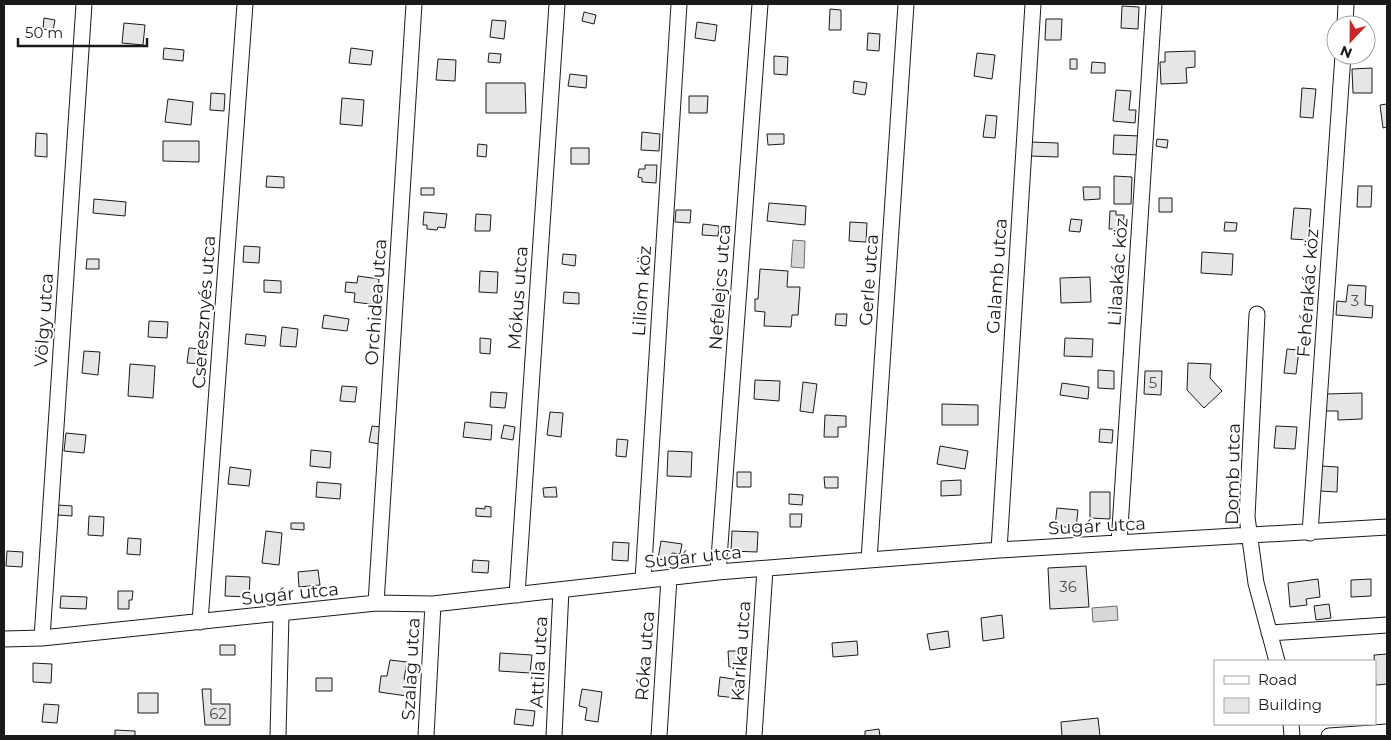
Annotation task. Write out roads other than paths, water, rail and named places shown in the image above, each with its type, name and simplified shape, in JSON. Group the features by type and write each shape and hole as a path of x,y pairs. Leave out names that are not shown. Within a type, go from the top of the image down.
{"street":[{"name":"Völgy utca","path":"42,638 84,4"},
{"name":"Cseresznyés utca","path":"200,622 245,4"},
{"name":"Orchidea utca","path":"376,603 414,4"},
{"name":"Mókus utca","path":"517,595 557,4"},
{"name":"Liliom köz","path":"643,580 679,4"},
{"name":"Nefelejcs utca","path":"718,572 760,4"},
{"name":"Gerle utca","path":"869,560 906,4"},
{"name":"Galamb utca","path":"999,550 1033,4"},
{"name":"Lilaakác köz","path":"1119,543 1154,4"},
{"name":"Fehérakác köz","path":"1310,533 1342,65"},
{"name":"Domb utca","path":"1257,314 1247,517 1256,583 1277,660"},
{"name":"Sugár utca","path":"4,639 42,638 376,603 433,604 718,572 999,550 1387,528"},
{"name":"Karika utca","path":"754,736 765,569"},
{"name":"Róka utca","path":"659,736 669,578"},
{"name":"Attila utca","path":"554,736 561,590"},
{"name":"Szalag utca","path":"426,736 433,604"},
{"path":"278,736 281,614"},
{"path":"1269,633 1387,625"},
{"path":"1329,736 1387,732"}]}
